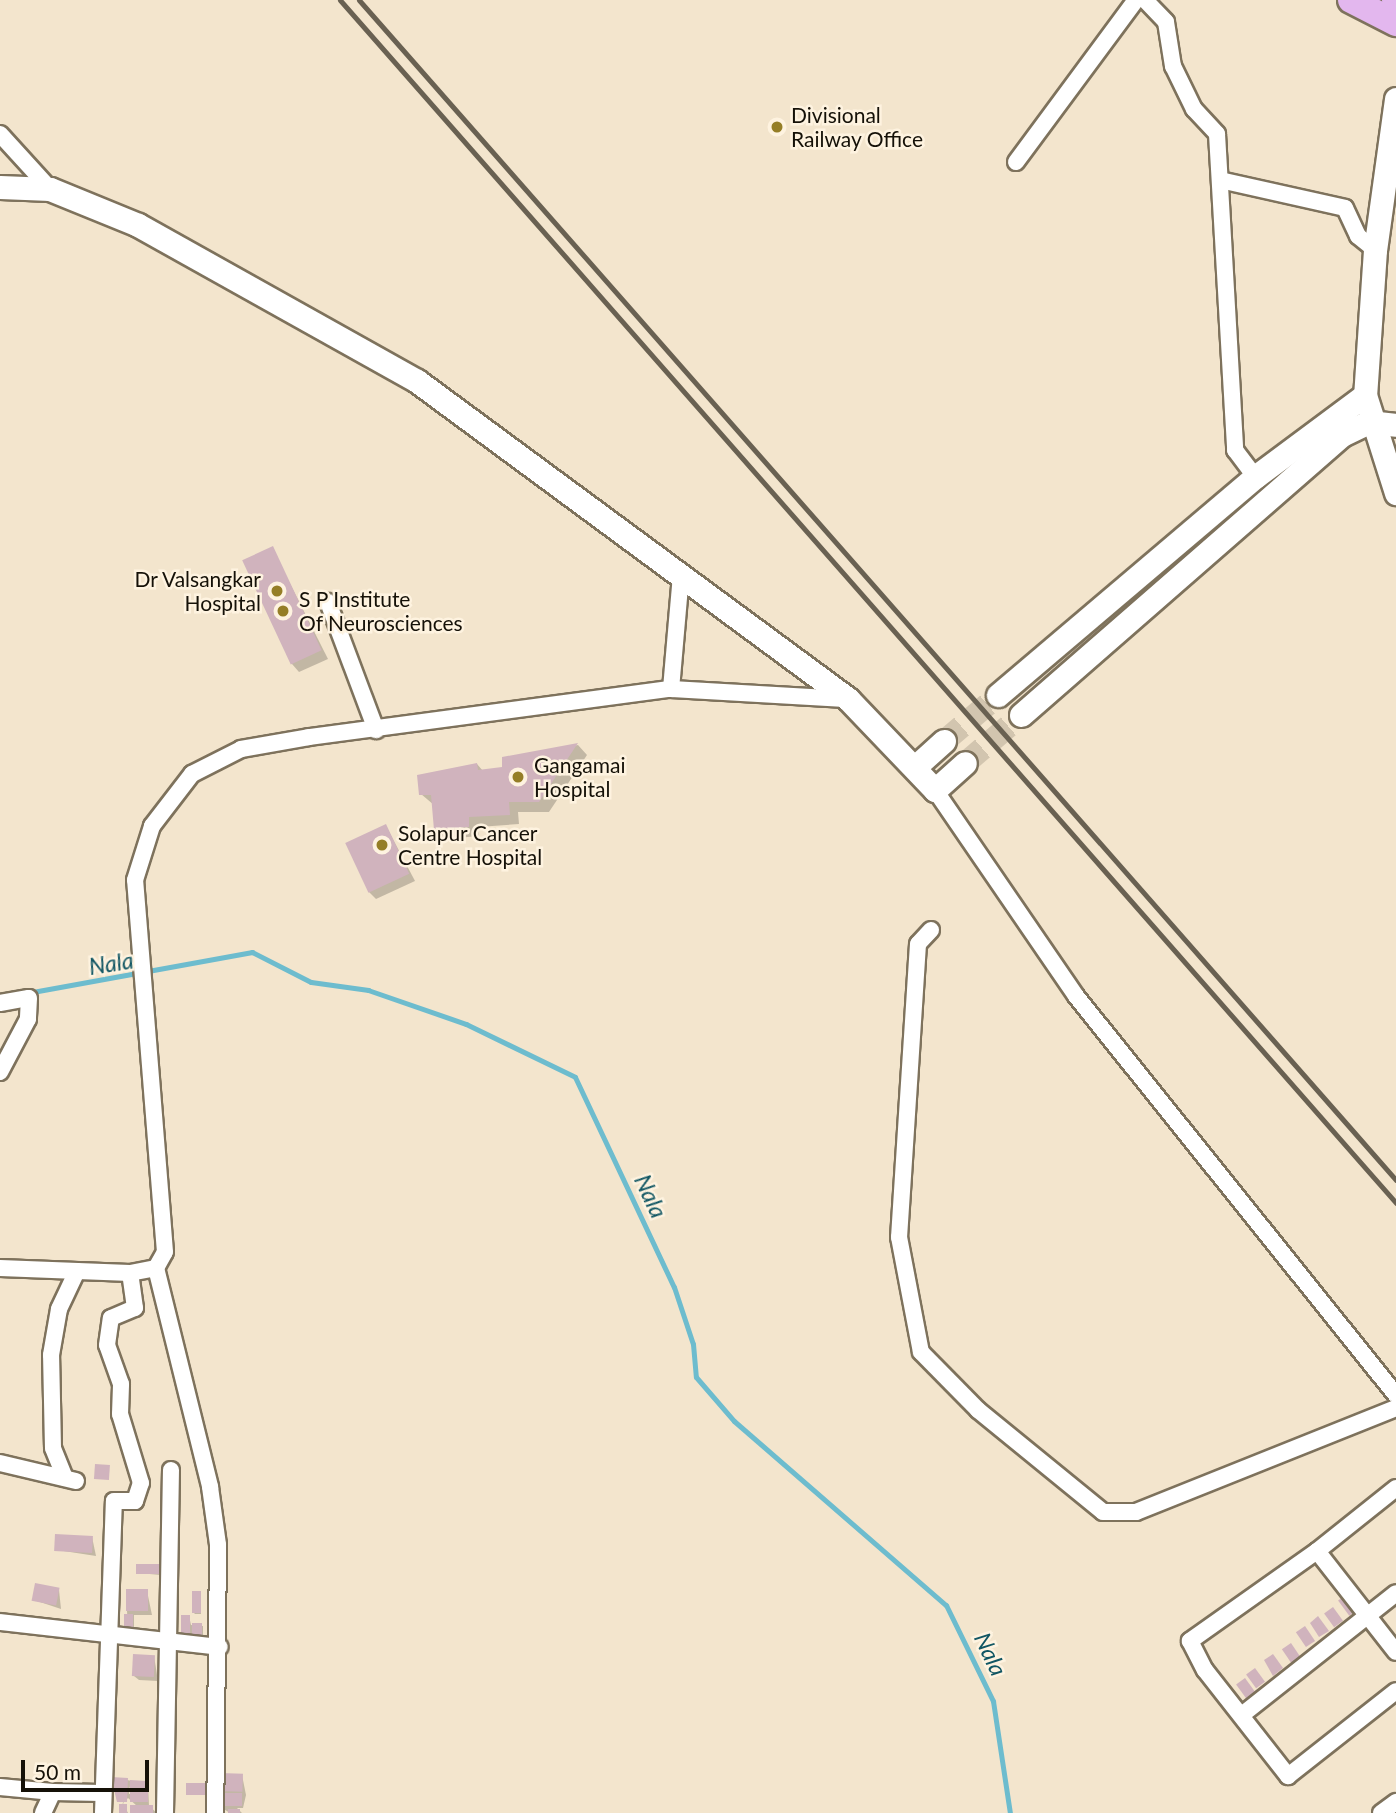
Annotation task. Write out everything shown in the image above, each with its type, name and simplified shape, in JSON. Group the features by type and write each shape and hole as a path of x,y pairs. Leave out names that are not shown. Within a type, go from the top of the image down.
{"main road":[{"path":"1351,0 1396,23"}],"street":[{"path":"1016,162 1136,0"},
{"path":"1145,0 1166,22 1173,66 1194,109 1217,134 1235,450 1255,477"},
{"path":"1396,99 1375,250 1365,395 1369,422 1396,493"},
{"path":"0,134 50,189"},
{"path":"1220,180 1345,208 1358,236 1375,250"},
{"path":"0,187 50,189 216,265 417,382 848,699 935,790 1076,996 1396,1395"},
{"path":"998,695 1255,477 1365,395"},
{"path":"1021,715 1293,474 1369,422 1396,425"},
{"path":"671,689 681,574"},
{"path":"328,602 376,730"},
{"path":"215,1813 220,1647 210,1487 156,1268 165,1252 163,1197 137,963 139,855 192,774 241,750 671,689 848,699"},
{"path":"915,767 944,741"},
{"path":"935,790 965,762"},
{"path":"931,930 918,944 899,1237 921,1352 978,1410 1103,1512 1136,1512 1396,1408"},
{"path":"0,1003 29,998 28,1019 0,1072"},
{"path":"0,1268 130,1273 156,1268"},
{"path":"0,1464 71,1480 50,1428 51,1355 59,1309 78,1271"},
{"path":"103,1813 101,1793 110,1639 114,1501 135,1501 141,1483 120,1414 121,1384 107,1345 111,1318 135,1308 130,1273"},
{"path":"165,1813 171,1469"},
{"path":"1396,1488 1317,1551 1190,1642 1205,1670 1243,1714 1288,1776 1396,1691"},
{"path":"1317,1551 1396,1652"},
{"path":"1243,1714 1396,1592"},
{"path":"0,1622 110,1639 220,1647"},
{"path":"0,1787 101,1793"},
{"path":"43,1813 53,1792"},
{"path":"1381,1813 1396,1802"}],"building":[{"path":"273,546 322,650 291,665 242,560"},
{"path":"578,743 539,802 509,802 510,815 469,817 469,827 434,830 431,795 419,795 417,775 477,763 478,770 502,767 502,757"},
{"path":"386,824 409,874 368,893 345,843"},
{"path":"95,1464 110,1465 109,1480 94,1479"},
{"path":"55,1534 93,1536 92,1553 54,1551"},
{"path":"136,1564 160,1564 160,1574 136,1574"},
{"path":"35,1583 60,1588 56,1605 32,1601"},
{"path":"126,1589 148,1589 148,1611 126,1611"},
{"path":"192,1591 201,1591 201,1613 192,1613"},
{"path":"1347,1594 1358,1609 1349,1616 1338,1600"},
{"path":"1333,1607 1343,1621 1334,1627 1324,1613"},
{"path":"124,1614 133,1614 133,1628 124,1628"},
{"path":"181,1615 190,1615 190,1636 181,1636"},
{"path":"1318,1616 1329,1631 1319,1637 1310,1623"},
{"path":"192,1623 202,1623 202,1640 192,1640"},
{"path":"1305,1626 1315,1641 1306,1647 1296,1632"},
{"path":"1291,1643 1301,1658 1292,1664 1282,1649"},
{"path":"133,1654 155,1655 154,1677 132,1676"},
{"path":"1273,1654 1283,1668 1273,1676 1264,1660"},
{"path":"1255,1668 1265,1682 1256,1688 1246,1674"},
{"path":"1245,1678 1255,1692 1246,1698 1236,1684"},
{"path":"220,1773 243,1774 242,1792 219,1791"},
{"path":"111,1777 128,1778 127,1802 117,1802"},
{"path":"130,1780 147,1781 146,1791 129,1790"},
{"path":"186,1783 208,1783 208,1795 186,1795"},
{"path":"130,1792 148,1792 148,1802 130,1802"},
{"path":"219,1793 242,1793 242,1806 219,1806"},
{"path":"119,1804 127,1804 127,1813 119,1813"},
{"path":"130,1805 153,1805 153,1813 130,1813"},
{"path":"228,1809 240,1809 240,1813 228,1813"}],"waterway":[{"name":"Nala","path":"27,993 252,952 311,982 368,990 466,1024 575,1077 674,1287 693,1344 696,1377 734,1421 946,1605 993,1701 1010,1813"}],"tunnel":[{"path":"944,741 998,695"},
{"path":"965,763 1021,715"}],"railway":[{"path":"340,0 1396,1203"},
{"path":"359,0 1396,1180"}],"place":[{"name":"Divisional Railway Office","path":"777,127"},
{"name":"Dr Valsangkar Hospital","path":"277,591"},
{"name":"S P Institute Of Neurosciences","path":"283,611"},
{"name":"Gangamai Hospital","path":"518,777"},
{"name":"Solapur Cancer Centre Hospital","path":"382,845"}]}
